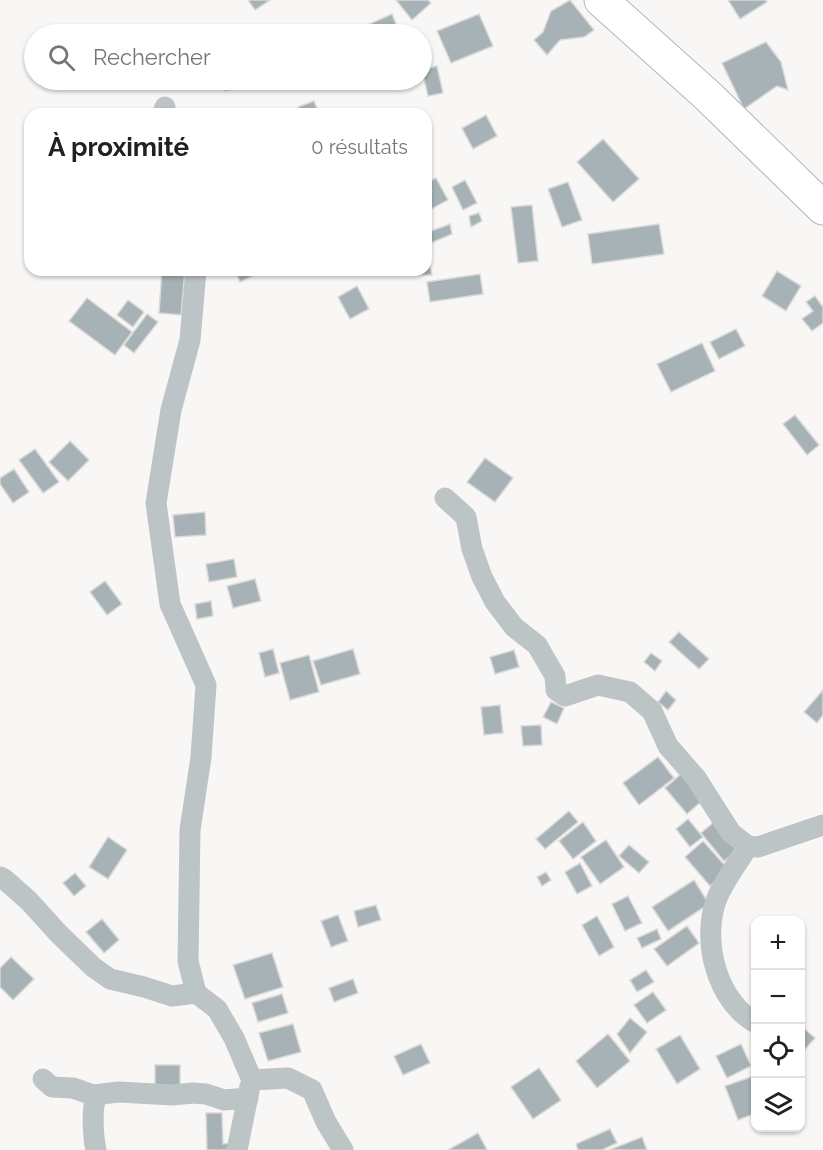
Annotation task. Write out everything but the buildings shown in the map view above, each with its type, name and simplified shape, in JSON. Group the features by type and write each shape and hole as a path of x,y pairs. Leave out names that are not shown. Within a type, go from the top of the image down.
{"main road":[{"path":"601,0 708,96 823,208"}],"street":[{"path":"195,276 190,340 171,410 156,503 170,604 206,685 201,757 190,830 188,961 196,993 217,1009 234,1038 250,1089 237,1150"},
{"path":"445,498 465,517 472,549 482,577 495,602 514,627 537,645 555,676 556,690 565,696 598,685 630,692 652,711 668,746 696,778 731,833 748,846 758,847 823,825"},
{"path":"748,846 717,898 711,925 710,946 722,986 734,1005 751,1021"},
{"path":"0,877 29,900 93,968 110,979 172,996 196,993"},
{"path":"43,1079 52,1087 73,1088 93,1095 119,1092 172,1095 193,1093 207,1094 224,1100 250,1089 288,1078 312,1090 326,1122 343,1150"},
{"path":"96,1150 93,1133 93,1103 97,1095"}]}
